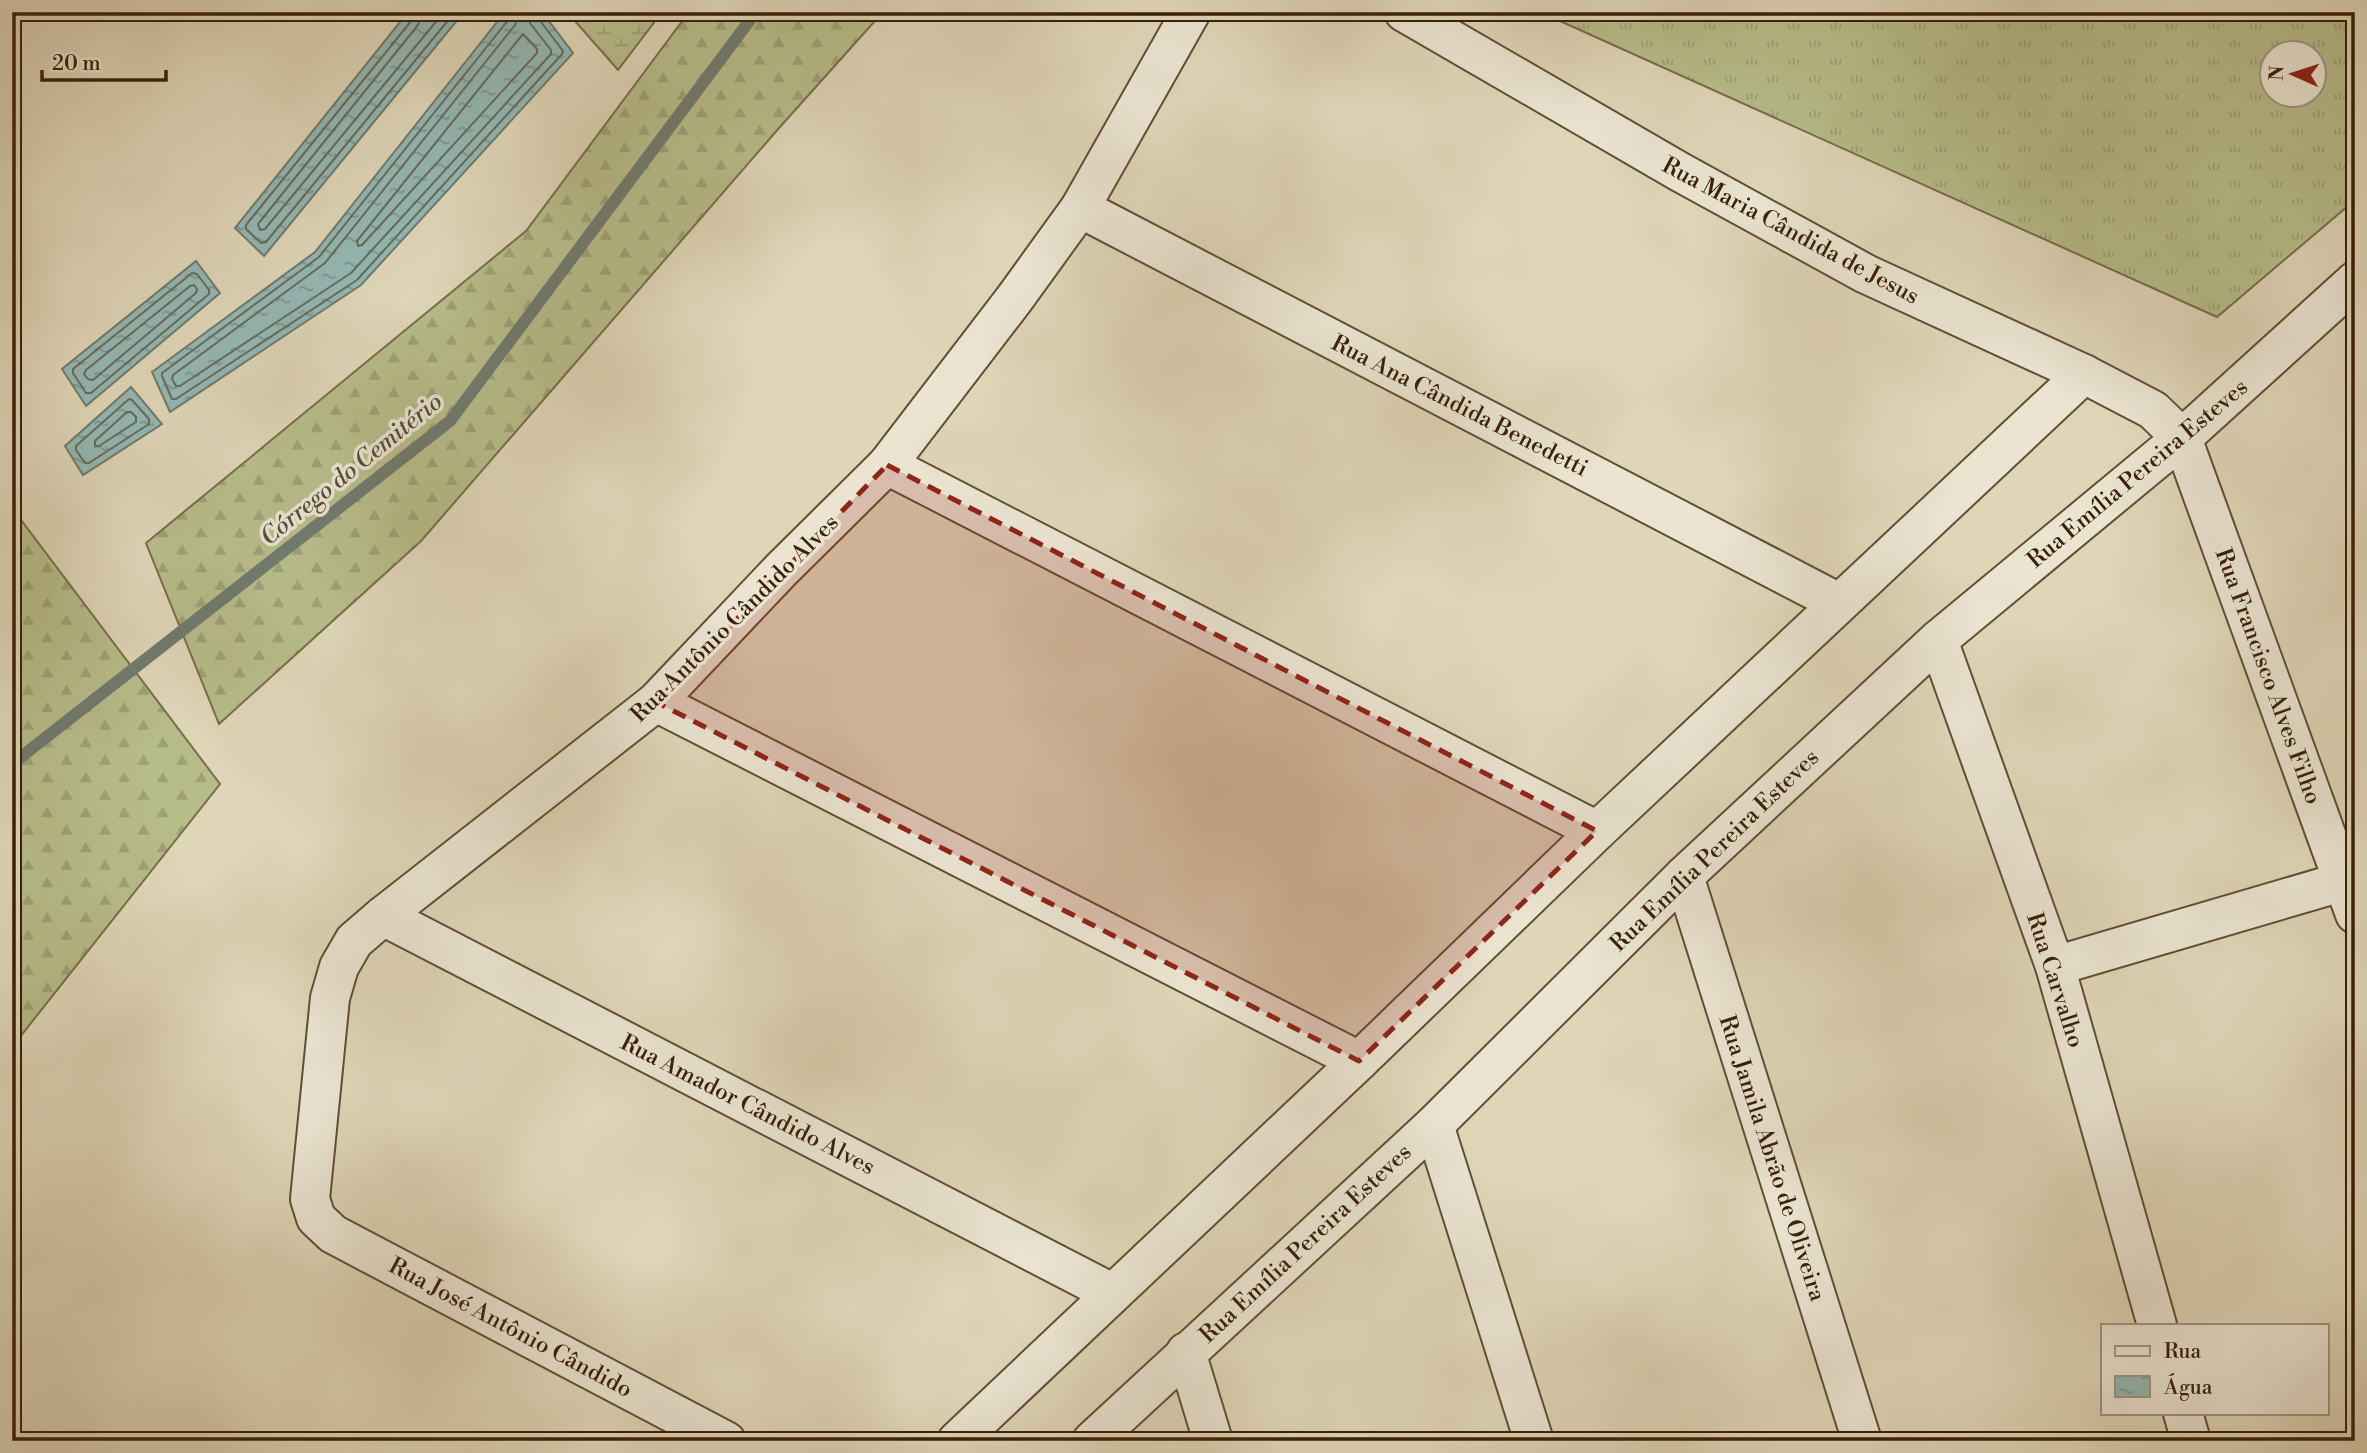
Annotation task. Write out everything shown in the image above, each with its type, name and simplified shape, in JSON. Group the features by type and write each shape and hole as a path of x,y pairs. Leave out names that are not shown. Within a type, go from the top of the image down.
{"street":[{"name":"Rua Antônio Cândido Alves","path":"310,1199 330,998 339,967 354,941 656,702 887,465 1080,208 1191,12"},
{"name":"Rua Maria Cândida de Jesus","path":"1404,12 1680,172 1866,274 2084,374 2153,410 2182,439"},
{"name":"Rua Ana Cândida Benedetti","path":"1080,208 1839,603"},
{"name":"Rua Emília Pereira Esteves","path":"1092,1441 1434,1125 1684,876 1938,640 2182,439 2355,281"},
{"path":"957,1441 1359,1061 1597,831 2084,374"},
{"name":"Rua Francisco Alves Filho","path":"2182,439 2351,891"},
{"path":"887,465 1597,831"},
{"name":"Rua Carvalho","path":"1938,640 2054,966 2157,1324"},
{"path":"656,702 1359,1061"},
{"name":"Rua Jamila Abrão de Oliveira","path":"1684,876 1862,1441"},
{"path":"2054,966 2351,891"},
{"name":"Rua Amador Cândido Alves","path":"383,916 1112,1293"},
{"path":"1434,1125 1534,1441"},
{"name":"Rua José Antônio Cândido","path":"310,1199 316,1218 333,1234 726,1441"},
{"path":"1186,1352 1213,1441"},
{"path":"2182,1414 2190,1441"}],"highlighted area":[{"path":"887,465 1597,831 1359,1061 656,702"}],"green space":[{"path":"567,12 662,12 618,70"},
{"path":"689,12 883,12 421,541 219,724 146,543 526,231"},
{"path":"1540,12 2355,12 2355,200 2217,317"},
{"path":"12,508 220,784 12,1047"}],"water":[{"path":"408,12 464,12 264,256 235,228"},
{"path":"505,12 542,12 573,53 361,285 170,412 152,372 315,252"},
{"path":"196,261 220,293 86,406 62,369"},
{"path":"131,387 162,424 83,475 65,446"}],"waterway":[{"name":"Córrego do Cemitério","path":"12,764 450,421 756,12"}]}
